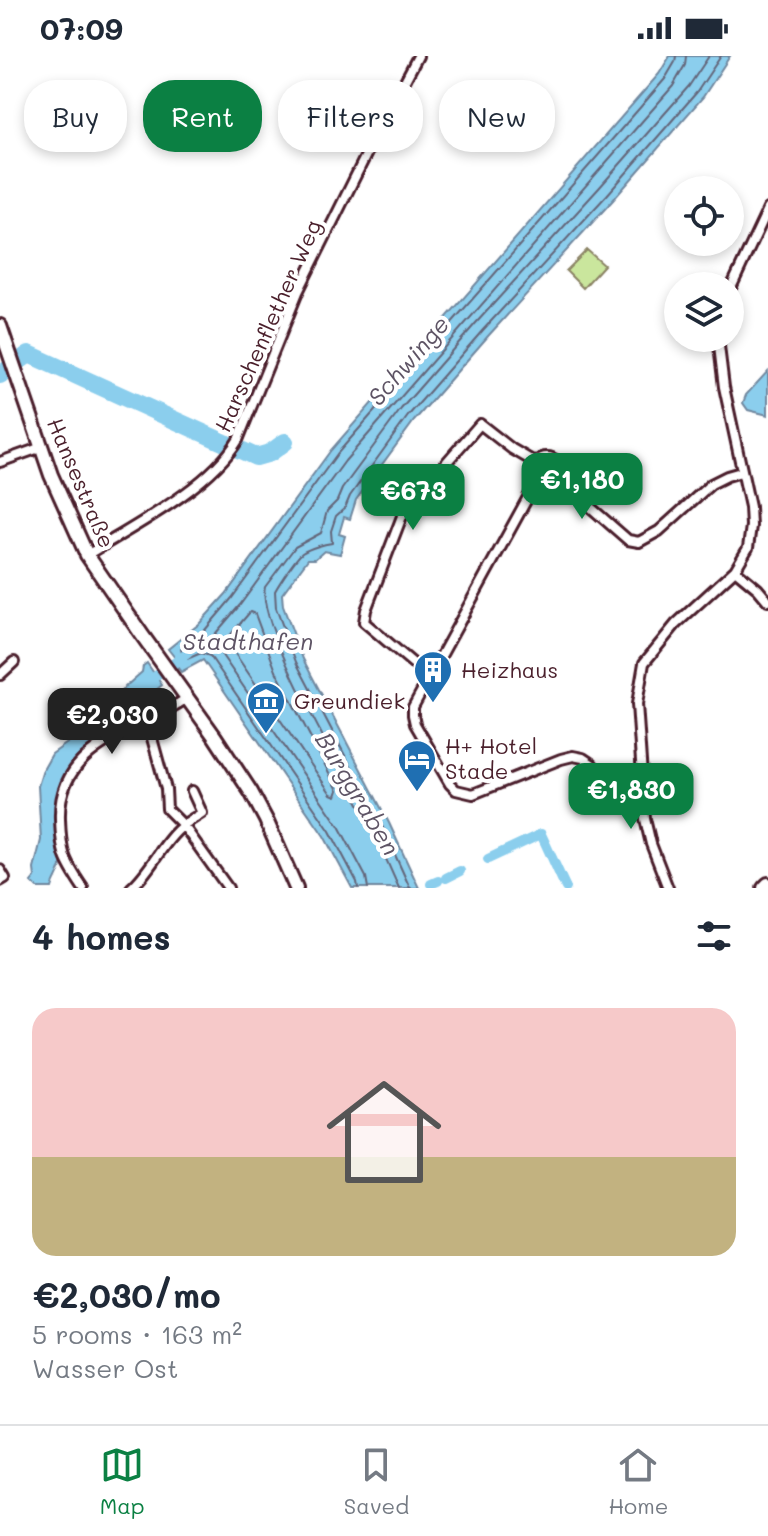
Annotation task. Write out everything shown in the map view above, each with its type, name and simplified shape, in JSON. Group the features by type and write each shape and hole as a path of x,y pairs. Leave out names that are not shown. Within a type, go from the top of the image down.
{"main road":[{"name":"Hansestraße","path":"0,326 51,475 87,555 259,804 296,888"}],"street":[{"name":"Harschenflether Weg","path":"87,555 189,491 230,455 298,292 418,56"},
{"path":"738,272 768,209"},
{"path":"668,888 645,819 637,704 644,663 676,624 735,570 748,548 750,507 724,387 720,352"},
{"path":"429,677 364,622 404,511 480,424 536,463"},
{"path":"0,462 42,447"},
{"path":"546,456 554,458 560,468 557,478 550,483 538,479 534,472 536,463 546,456"},
{"path":"557,478 628,540 639,542 659,531 711,484 741,472"},
{"path":"538,479 413,707 415,724 456,790 473,794 573,756 583,758 602,777 615,784 644,788"},
{"path":"735,570 768,601"},
{"path":"0,675 14,662"},
{"path":"83,888 63,855 60,814 68,777 102,744 187,698"},
{"path":"147,720 166,789 167,809 183,825 228,888"},
{"path":"131,888 143,878 183,825 202,813 192,791"}],"green space":[{"path":"587,250 604,265 583,288 566,271"}],"water":[{"path":"670,56 730,56 703,97 414,421 356,500 350,519 344,517 339,534 345,536 340,554 324,551 315,559 308,559 282,594 283,606 303,659 389,823 419,888 352,888 324,836 203,660 181,672 176,666 179,663 168,649 199,624 226,594 331,450 659,74"},
{"path":"768,371 768,415 748,410 743,403 746,395"},
{"path":"147,663 162,685 142,702 144,704 97,739 71,769 56,804 60,868 52,888 37,888 31,882 35,877 41,840 38,786 43,770 52,754 84,731 142,672"}],"waterway":[{"path":"0,375 29,354 256,457 270,453 285,442"},
{"name":"Schwinge","path":"146,683 188,653"},
{"path":"488,859 541,834 566,888"},
{"path":"446,878 460,871"},
{"path":"431,884 438,881"}],"place":[{"name":"Heizhaus","path":"433,704"},
{"name":"Greundiek","path":"266,735"},
{"name":"H+ Hotel Stade","path":"417,793"}],"water label":[{"name":"Stadthafen","path":"248,642"},
{"name":"Burggraben","path":"357,794"}]}
